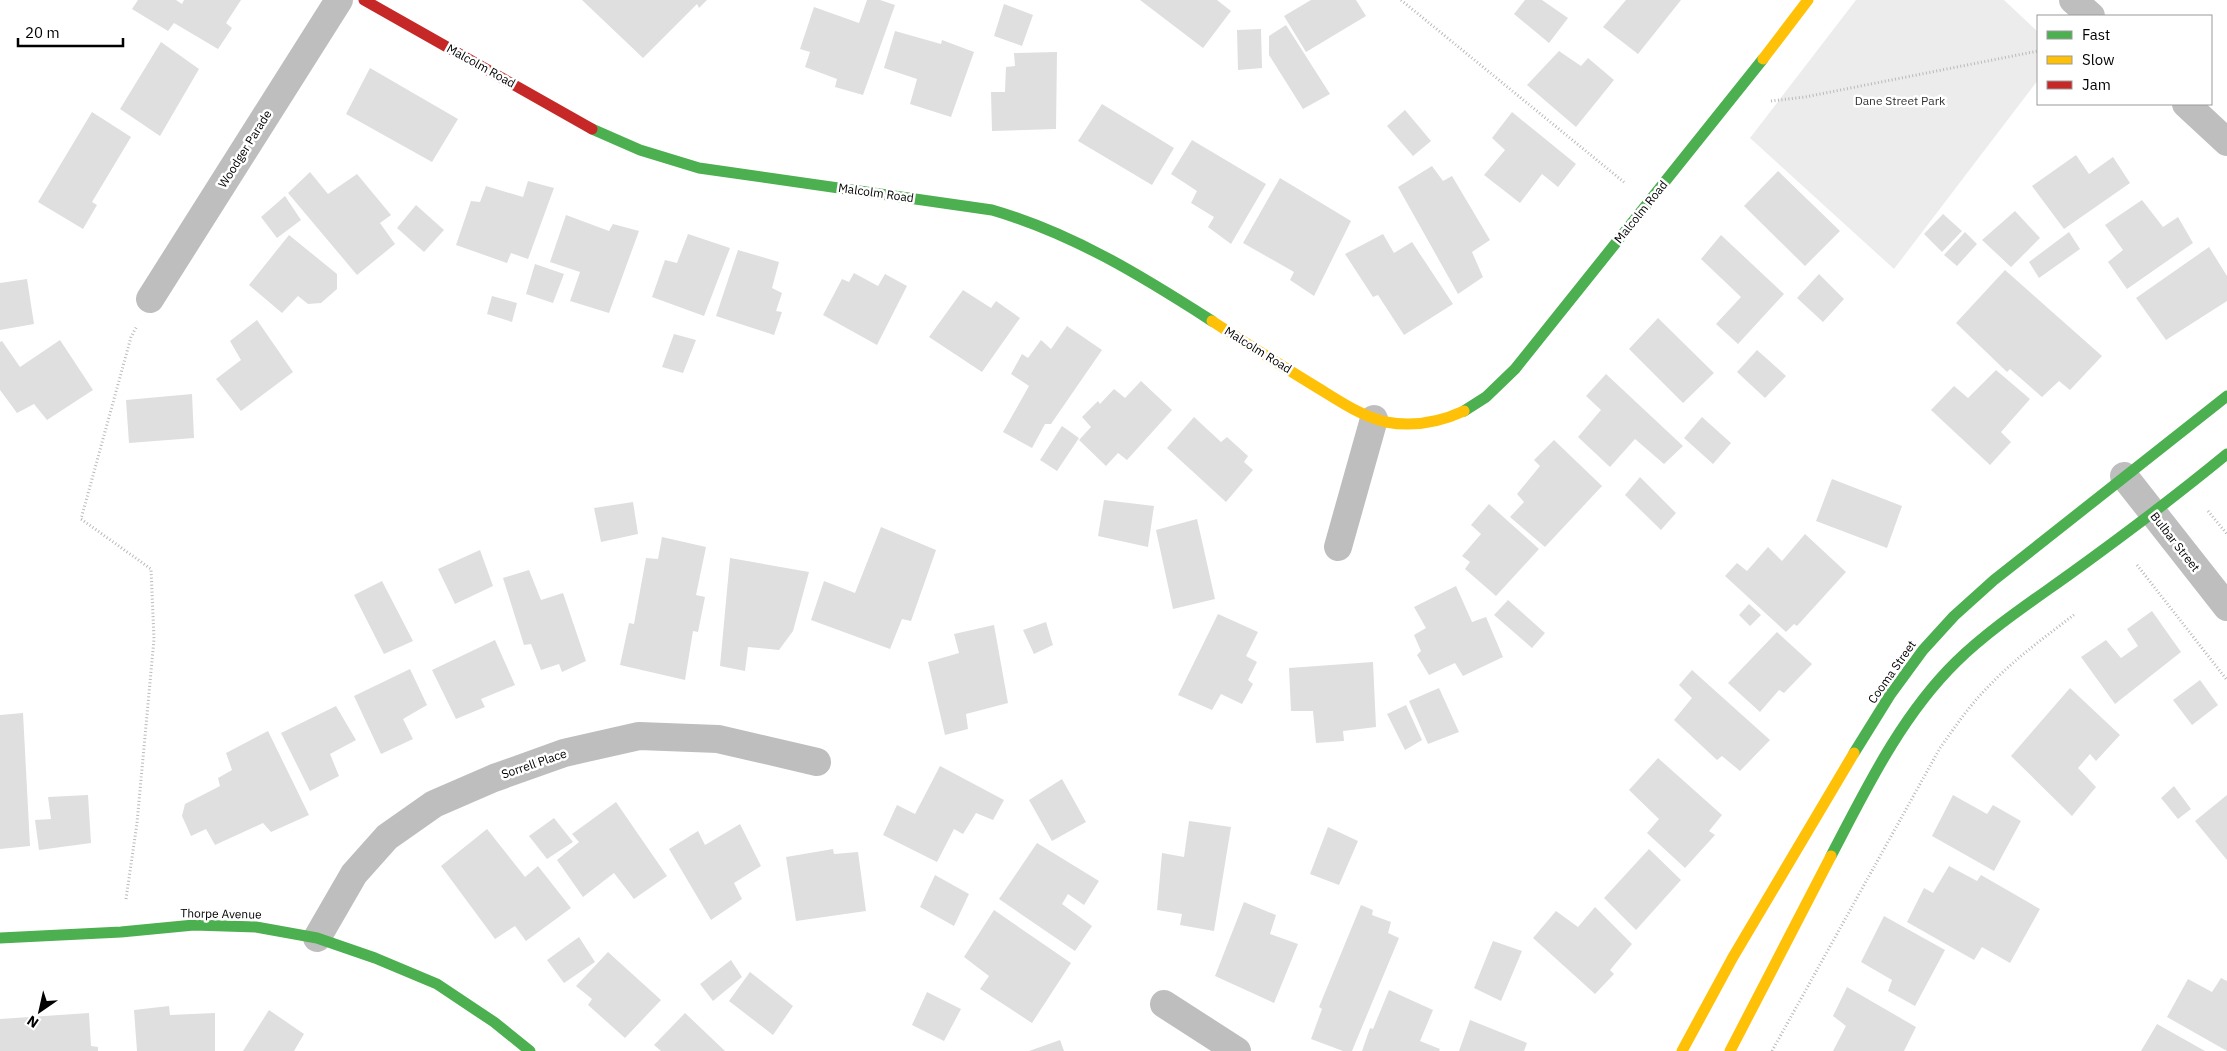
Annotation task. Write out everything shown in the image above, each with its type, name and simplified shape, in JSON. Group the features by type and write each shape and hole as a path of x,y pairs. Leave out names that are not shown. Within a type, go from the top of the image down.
{"street":[{"name":"Woodger Parade","path":"150,299 339,0"},
{"name":"Malcolm Road","path":"364,0 582,124 613,140 671,162 699,168 992,210 1020,217 1060,232 1110,258 1341,402 1374,419 1395,424 1435,420 1459,413 1481,402 1515,369 1742,86 1808,0"},
{"path":"2073,0 2090,15"},
{"path":"2187,105 2227,142"},
{"name":"Cooma Street","path":"1682,1051 1733,957 1815,817 1890,695 1923,650 1954,616 1994,580 2227,396"},
{"path":"1338,547 1374,419"},
{"path":"1730,1051 1844,833 1898,735 1926,697 1955,663 1986,636 2153,514 2227,454"},
{"name":"Bulbar Street","path":"2124,476 2227,607"},
{"name":"Sorrell Place","path":"317,938 354,874 386,837 434,804 494,778 564,753 639,736 718,740 817,762"},
{"name":"Thorpe Avenue","path":"0,938 121,932 194,924 256,927 317,938 375,958 437,984 494,1022 530,1051"},
{"path":"1164,1004 1238,1051"}],"path":[{"path":"1401,0 1649,202"},
{"path":"1742,86 1760,99 1787,100 2037,51"},
{"path":"121,932 136,823 154,639 151,569 82,519 131,337 150,299"},
{"path":"2129,571 2214,505"},
{"path":"2207,510 2227,534"},
{"path":"2137,565 2227,680"},
{"path":"1772,1051 1940,748 1965,713 1988,687 2017,659 2077,612"}],"green space":[{"name":"Dane Street Park","path":"1856,0 2004,0 2037,31 2037,81 1894,269 1750,138"}],"building":[{"path":"138,0 176,0 182,4 184,0 241,0 226,23 232,28 218,49 174,23 168,31 132,9"},
{"path":"582,0 707,0 699,8 697,4 643,58"},
{"path":"867,0 880,0 895,5 863,95 835,87 837,79 805,67 810,52 800,49 814,7 859,23"},
{"path":"1140,0 1217,0 1231,11 1203,48"},
{"path":"1311,0 1356,0 1366,16 1306,52 1284,16"},
{"path":"1525,0 1542,0 1568,18 1549,43 1514,14"},
{"path":"1626,0 1681,0 1638,54 1603,27"},
{"path":"1004,4 1033,15 1022,46 994,36"},
{"path":"1286,25 1330,94 1303,109 1269,55 1269,36"},
{"path":"1261,29 1262,68 1238,70 1237,30"},
{"path":"895,31 941,44 942,40 974,52 951,117 910,104 917,79 884,68"},
{"path":"161,42 199,69 160,136 120,109"},
{"path":"1559,51 1581,66 1588,58 1614,80 1576,127 1527,85"},
{"path":"1057,52 1056,129 992,131 991,92 1005,92 1006,67 1015,66 1014,53"},
{"path":"370,68 458,119 432,162 346,114"},
{"path":"1102,104 1174,148 1152,185 1078,141"},
{"path":"1405,110 1431,141 1413,156 1387,126"},
{"path":"92,112 131,137 92,202 97,205 83,229 38,202"},
{"path":"1512,112 1576,164 1558,187 1542,174 1520,203 1484,175 1505,150 1492,138"},
{"path":"1192,140 1266,184 1231,244 1208,227 1214,217 1191,203 1197,191 1171,174"},
{"path":"2076,155 2089,174 2113,157 2130,183 2064,229 2032,186"},
{"path":"1432,166 1443,181 1452,176 1490,240 1472,252 1483,277 1458,294 1398,187"},
{"path":"1778,171 1840,231 1805,266 1744,206"},
{"path":"310,172 328,194 357,174 391,215 380,223 395,244 357,275 288,193"},
{"path":"1280,178 1351,221 1314,296 1290,280 1294,272 1243,243"},
{"path":"528,181 554,188 528,259 511,253 507,263 456,245 471,201 480,202 486,186 523,197"},
{"path":"285,196 301,220 277,238 261,217"},
{"path":"2142,200 2163,227 2178,217 2193,243 2127,289 2108,262 2123,250 2105,225"},
{"path":"416,205 444,230 424,252 397,228"},
{"path":"2015,211 2040,238 2011,267 1982,240"},
{"path":"1943,214 1962,231 1942,252 1924,234"},
{"path":"566,215 609,231 613,224 639,231 609,313 570,301 580,272 550,262"},
{"path":"1965,232 1977,244 1957,266 1944,255"},
{"path":"2069,232 2080,249 2039,278 2029,262"},
{"path":"688,234 730,248 704,316 652,297 665,260 677,263"},
{"path":"1383,234 1394,253 1412,242 1453,304 1404,335 1378,295 1373,297 1345,254"},
{"path":"289,235 337,274 337,289 321,303 308,304 298,296 282,313 249,285"},
{"path":"1721,235 1784,294 1738,344 1716,324 1741,297 1701,259"},
{"path":"2209,247 2227,276 2227,301 2166,340 2136,298"},
{"path":"738,250 779,262 772,288 782,293 776,311 782,312 774,335 716,316"},
{"path":"535,264 564,274 553,303 526,294"},
{"path":"2005,270 2102,356 2070,390 2059,381 2042,397 2010,369 2007,372 1956,323"},
{"path":"854,273 878,286 885,274 907,286 877,345 823,315 842,279 849,282"},
{"path":"1819,274 1844,299 1823,322 1797,298"},
{"path":"27,279 34,324 0,330 0,283"},
{"path":"963,290 991,308 996,301 1020,318 982,372 929,337"},
{"path":"492,296 517,303 512,322 487,314"},
{"path":"1658,318 1714,373 1683,403 1629,349"},
{"path":"257,320 293,372 241,411 216,379 241,360 230,341"},
{"path":"1067,326 1102,350 1051,424 1045,424 1032,448 1003,432 1029,386 1011,374 1022,354 1028,358 1041,340 1051,349"},
{"path":"674,334 696,340 683,373 662,367"},
{"path":"60,340 93,390 47,420 34,404 17,413 0,390 0,342 2,341 20,367"},
{"path":"1757,350 1786,376 1765,398 1737,372"},
{"path":"1996,370 2030,399 2001,432 2011,442 1990,465 1931,410 1954,386 1968,398"},
{"path":"1606,374 1683,446 1664,464 1635,439 1610,467 1578,437 1601,410 1586,396"},
{"path":"1141,381 1172,410 1127,460 1118,453 1106,466 1079,440 1091,427 1082,417 1098,401 1100,404 1114,389 1125,398"},
{"path":"192,394 194,438 129,443 126,400"},
{"path":"1194,417 1221,442 1227,437 1248,456 1244,462 1253,470 1226,502 1167,448"},
{"path":"1702,417 1731,443 1713,464 1684,438"},
{"path":"1062,426 1079,438 1057,471 1040,460"},
{"path":"1554,440 1602,486 1545,547 1510,517 1524,502 1517,494 1540,466 1534,460"},
{"path":"1640,477 1676,513 1661,530 1625,495"},
{"path":"1832,479 1902,506 1887,548 1816,521"},
{"path":"1104,500 1154,506 1148,547 1098,536"},
{"path":"633,502 638,534 601,542 594,508"},
{"path":"1489,504 1539,549 1496,596 1465,569 1470,562 1462,556 1481,534 1471,525"},
{"path":"1197,519 1215,599 1173,609 1156,530"},
{"path":"881,527 936,550 911,621 902,619 890,649 811,620 824,581 855,593"},
{"path":"1805,534 1846,572 1797,626 1794,624 1786,632 1725,576 1737,563 1747,571 1768,547 1782,561"},
{"path":"662,537 706,547 696,595 705,597 698,632 693,631 685,680 620,665 629,623 634,624 646,558 658,559"},
{"path":"480,550 493,586 455,604 438,569"},
{"path":"730,558 809,572 793,631 779,650 748,647 745,671 720,666"},
{"path":"529,570 541,600 563,593 586,661 562,672 559,664 541,670 531,644 524,645 503,578"},
{"path":"382,581 413,641 384,654 354,595"},
{"path":"1456,586 1472,622 1486,617 1503,657 1463,676 1455,663 1429,675 1417,655 1421,651 1414,635 1426,628 1414,607"},
{"path":"1508,600 1545,633 1532,648 1494,615"},
{"path":"1749,604 1761,615 1750,626 1739,615"},
{"path":"2152,611 2181,652 2115,704 2081,657 2106,640 2121,658 2138,646 2127,629"},
{"path":"1218,614 1258,632 1246,656 1257,662 1248,680 1253,684 1242,704 1221,694 1212,710 1178,695"},
{"path":"1046,622 1053,645 1034,654 1023,630"},
{"path":"994,625 1008,703 966,714 968,729 945,735 928,662 959,653 954,634"},
{"path":"1777,632 1812,664 1784,693 1779,690 1760,712 1728,683"},
{"path":"495,640 515,685 481,699 485,707 456,719 432,670"},
{"path":"1373,662 1376,727 1343,731 1344,741 1316,743 1313,711 1291,711 1289,668"},
{"path":"410,669 427,705 403,719 413,739 381,754 354,696"},
{"path":"1692,670 1770,740 1740,771 1722,756 1717,760 1674,720 1692,698 1679,685"},
{"path":"2200,680 2218,705 2192,725 2173,700"},
{"path":"1439,688 1459,732 1428,744 1409,701"},
{"path":"2070,688 2120,735 2096,761 2090,754 2078,768 2096,787 2072,816 2011,756"},
{"path":"1406,705 1422,740 1405,750 1387,714"},
{"path":"336,706 356,740 330,754 339,776 310,791 281,733"},
{"path":"23,713 30,846 0,849 0,715"},
{"path":"268,731 309,815 271,832 263,823 215,845 206,829 191,836 182,816 185,804 220,786 218,778 232,770 226,753"},
{"path":"1658,758 1722,815 1709,831 1715,835 1685,868 1647,833 1659,819 1629,790"},
{"path":"940,766 1004,800 993,820 976,813 963,834 954,829 937,862 883,835 897,805 915,814"},
{"path":"1062,779 1086,822 1052,841 1029,800"},
{"path":"2174,786 2191,809 2178,819 2161,798"},
{"path":"88,795 91,843 39,850 35,820 51,819 48,797"},
{"path":"1953,795 1987,814 1993,805 2021,821 1994,871 1932,836"},
{"path":"2227,795 2227,860 2195,821"},
{"path":"616,802 667,876 634,899 614,873 583,897 557,860 579,842 572,834"},
{"path":"554,818 573,842 547,859 529,836"},
{"path":"1189,821 1231,827 1214,931 1180,925 1182,914 1157,910 1162,853 1184,857"},
{"path":"740,824 761,866 734,883 742,899 711,920 669,849 698,831 705,845"},
{"path":"1328,827 1358,841 1339,885 1310,874"},
{"path":"487,829 525,877 538,866 571,908 526,941 515,926 495,939 441,866"},
{"path":"1037,843 1099,881 1084,905 1068,894 1062,904 1092,926 1075,951 999,899"},
{"path":"833,849 834,854 858,852 866,911 796,921 786,857"},
{"path":"1649,849 1681,880 1636,930 1604,898"},
{"path":"1949,866 1977,881 1981,875 2040,909 2010,963 1982,947 1974,960 1907,922 1924,888 1933,893"},
{"path":"935,875 969,894 954,926 920,907"},
{"path":"1244,902 1276,915 1270,934 1298,944 1274,1003 1215,976"},
{"path":"1361,905 1373,910 1372,915 1391,922 1388,933 1399,938 1352,1051 1343,1051 1311,1039 1322,1009 1319,1007"},
{"path":"1595,907 1632,944 1610,970 1614,974 1595,994 1533,938 1556,911 1578,927"},
{"path":"994,910 1071,963 1032,1023 980,989 989,976 964,957"},
{"path":"1884,916 1945,950 1915,1006 1888,991 1892,980 1861,962"},
{"path":"579,937 595,962 564,983 547,960"},
{"path":"1493,941 1522,951 1501,1001 1474,988"},
{"path":"608,952 661,1000 625,1038 588,1005 592,999 576,986"},
{"path":"731,960 742,977 713,1001 700,984"},
{"path":"750,972 793,1006 773,1035 729,1001"},
{"path":"2221,978 2227,981 2227,1051 2167,1017 2188,979 2212,992"},
{"path":"1847,987 1916,1027 1904,1051 1833,1051 1846,1026 1833,1016"},
{"path":"1389,990 1433,1010 1420,1041 1440,1049 1439,1051 1362,1051 1370,1028 1373,1029"},
{"path":"927,992 961,1009 944,1041 912,1025"},
{"path":"169,1006 170,1015 215,1013 215,1051 137,1051 134,1010"},
{"path":"269,1010 304,1034 294,1051 243,1051"},
{"path":"89,1013 91,1046 98,1047 98,1051 0,1051 0,1019"},
{"path":"685,1013 725,1051 661,1051 654,1045"},
{"path":"1470,1020 1527,1043 1524,1051 1459,1051"},
{"path":"2157,1024 2205,1051 2141,1051"},
{"path":"1060,1040 1064,1051 1029,1051"}],"traffic: fast":[{"path":"1464,411 1486,397 1515,369 1763,59"},
{"path":"592,129 640,150 699,168 992,210 1050,231 1106,257 1212,321"},
{"path":"1854,753 1890,695 1923,650 1954,616 1994,580 2227,396"},
{"path":"1831,856 1871,779 1902,729 1936,683 1956,662 1997,627 2130,530 2227,454"},
{"path":"0,938 121,932 194,925 256,927 317,938 375,958 437,984 494,1022 530,1051"}],"traffic: slow":[{"path":"1763,59 1808,0"},
{"path":"1212,321 1342,403 1377,419 1386,422 1416,424 1436,421 1464,411"},
{"path":"1682,1051 1733,957 1854,753"},
{"path":"1730,1051 1831,856"}],"traffic: jam":[{"path":"364,0 592,129"}]}
